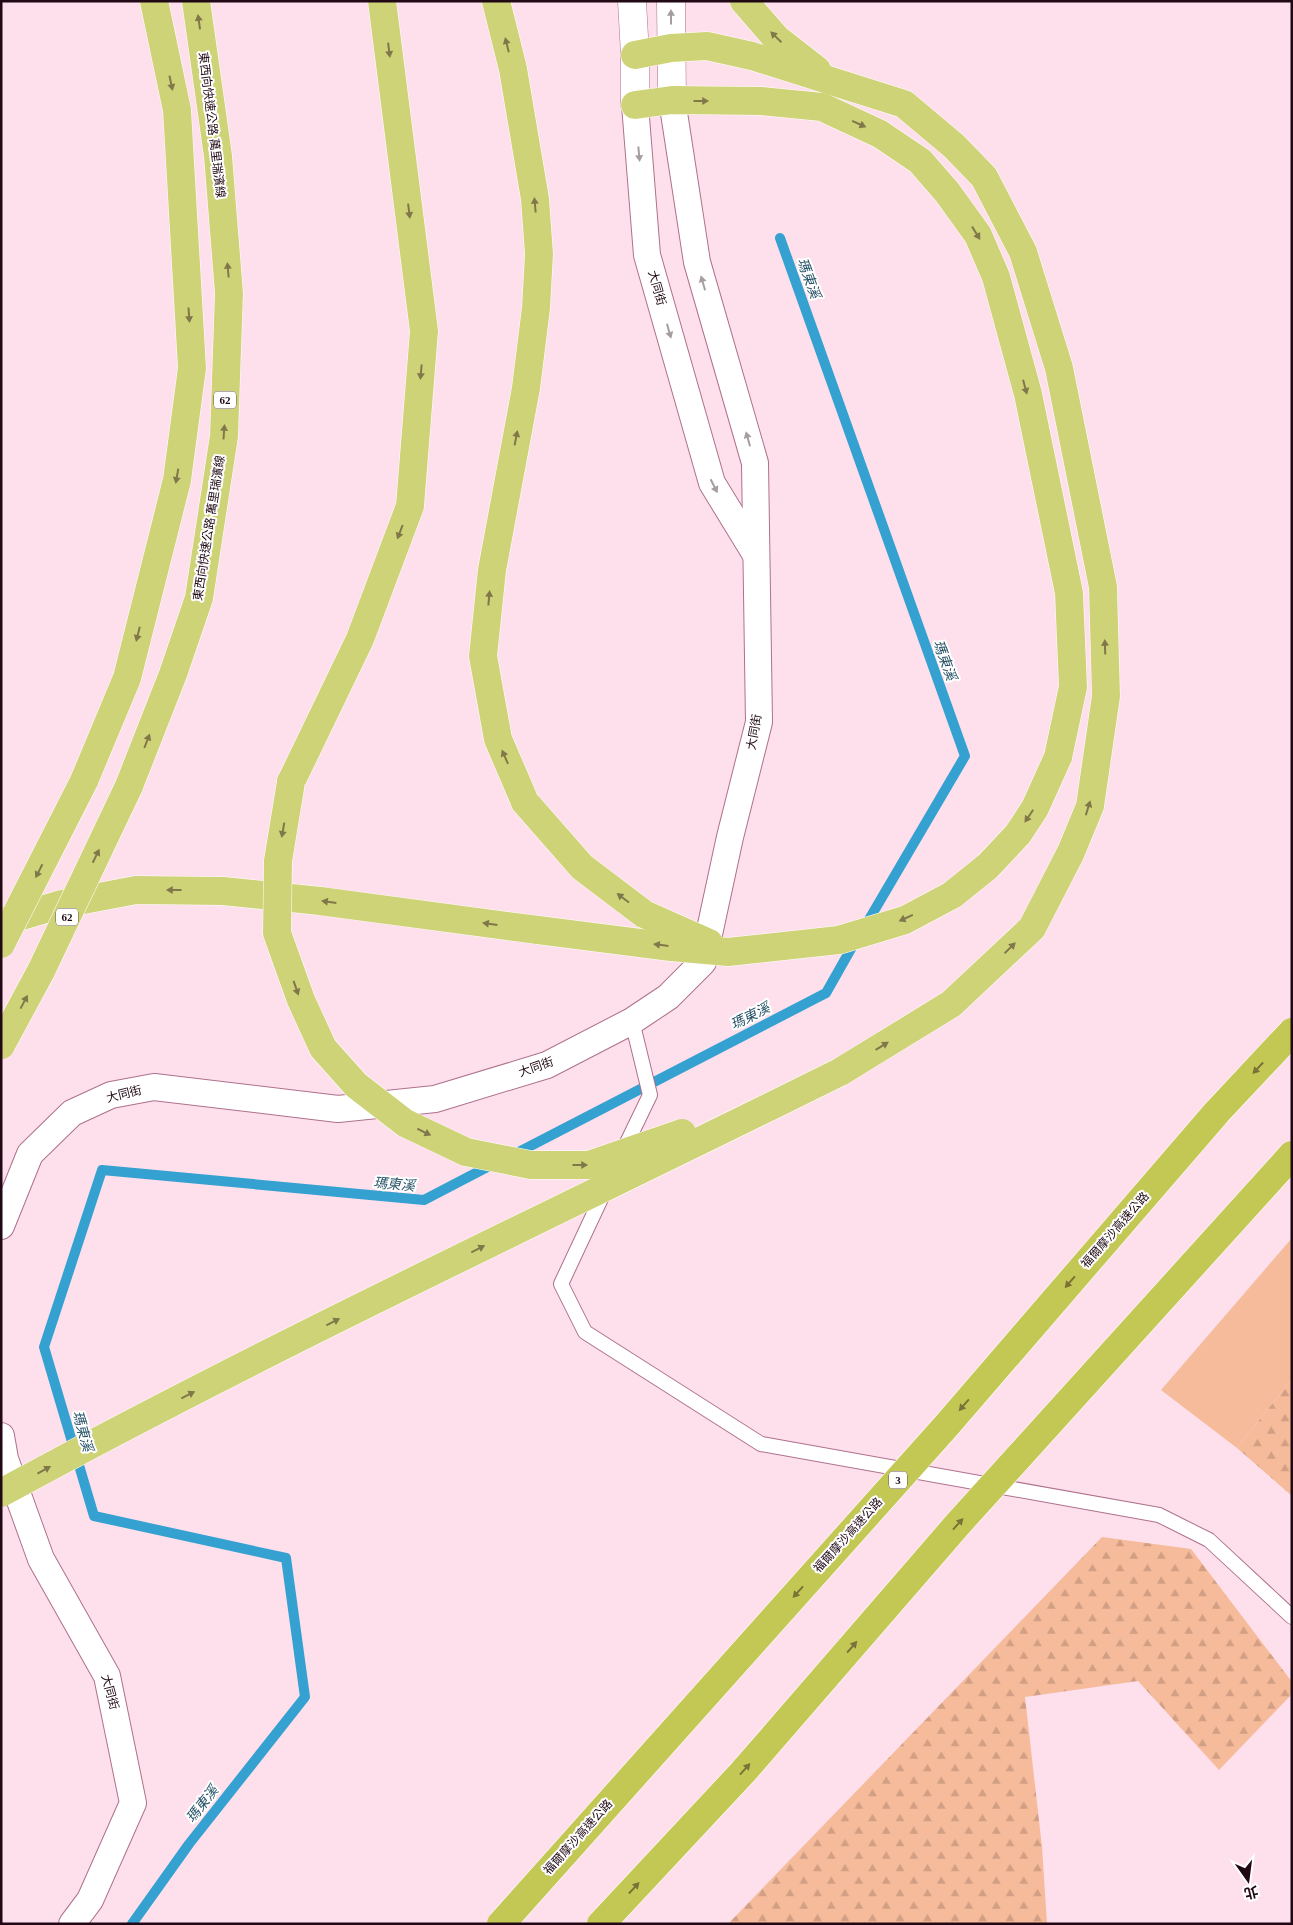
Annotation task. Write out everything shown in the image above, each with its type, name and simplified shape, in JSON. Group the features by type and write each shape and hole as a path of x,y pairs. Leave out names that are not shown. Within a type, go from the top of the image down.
{"highway":[{"path":"1,944 84,781 127,678 177,480 192,368 177,110 154,1"},
{"name":"東西向快速公路 萬里瑞濱線","path":"1,1045 41,970 129,786 173,674 199,598 224,436 229,293 218,156 196,1"},
{"path":"382,1 424,331 410,506 360,639 291,782 278,861 277,933 300,1000 323,1048 356,1085 405,1123 466,1152 531,1165 589,1165 801,1091"},
{"path":"496,1 513,70 535,199 539,254 536,308 526,388 492,570 483,656 498,739 525,802 582,867 644,914 728,952"},
{"path":"744,1 776,38 828,79"},
{"path":"1,1493 99,1440 458,1259 840,1072 951,1004 1032,928 1071,852 1090,806 1106,696 1103,587 1059,368 1023,252 984,177 954,146 904,104 752,56 707,46 671,48 635,55"},
{"path":"1,922 62,904 136,890 223,890 671,947 728,952 839,940 905,920 952,895 988,866 1018,834 1035,808 1058,757 1072,687 1069,593 1028,394 996,277 978,235 947,192 920,161 880,134 822,107 761,101 672,100 635,106"},
{"name":"福爾摩沙高速公路","path":"501,1924 953,1418 1217,1112 1292,1032"},
{"path":"601,1924 743,1772 957,1525 1292,1155"}],"street":[{"name":"大同街","path":"632,1 635,106 647,255 712,483 756,556"},
{"name":"大同街","path":"1,1226 30,1154 72,1113 111,1095 154,1087 338,1109 435,1099 547,1065 632,1021 668,997 703,962 730,836 759,722 756,463 698,262 672,100 671,1"},
{"name":"大同街","path":"1,1436 5,1459 41,1559 107,1676 124,1751 133,1803 90,1900 72,1924"}],"lane":[{"path":"632,1021 650,1095 561,1284 585,1332 761,1444 1159,1514 1209,1540 1292,1617"}],"green space":[{"path":"1292,1238 1292,1379 1237,1448 1161,1390"},
{"path":"1292,1379 1292,1496 1237,1448"},
{"path":"1102,1537 1191,1549 1292,1682 1292,1694 1219,1770 1138,1681 1025,1697 1042,1847 1047,1924 728,1924"}],"waterway":[{"name":"瑪東溪","path":"780,238 965,756 864,928"},
{"name":"瑪東溪","path":"511,1156 826,993 856,940"},
{"name":"瑪東溪","path":"132,1924 189,1844 305,1697 286,1558 94,1516 44,1347 102,1170 424,1200 495,1163"}]}
